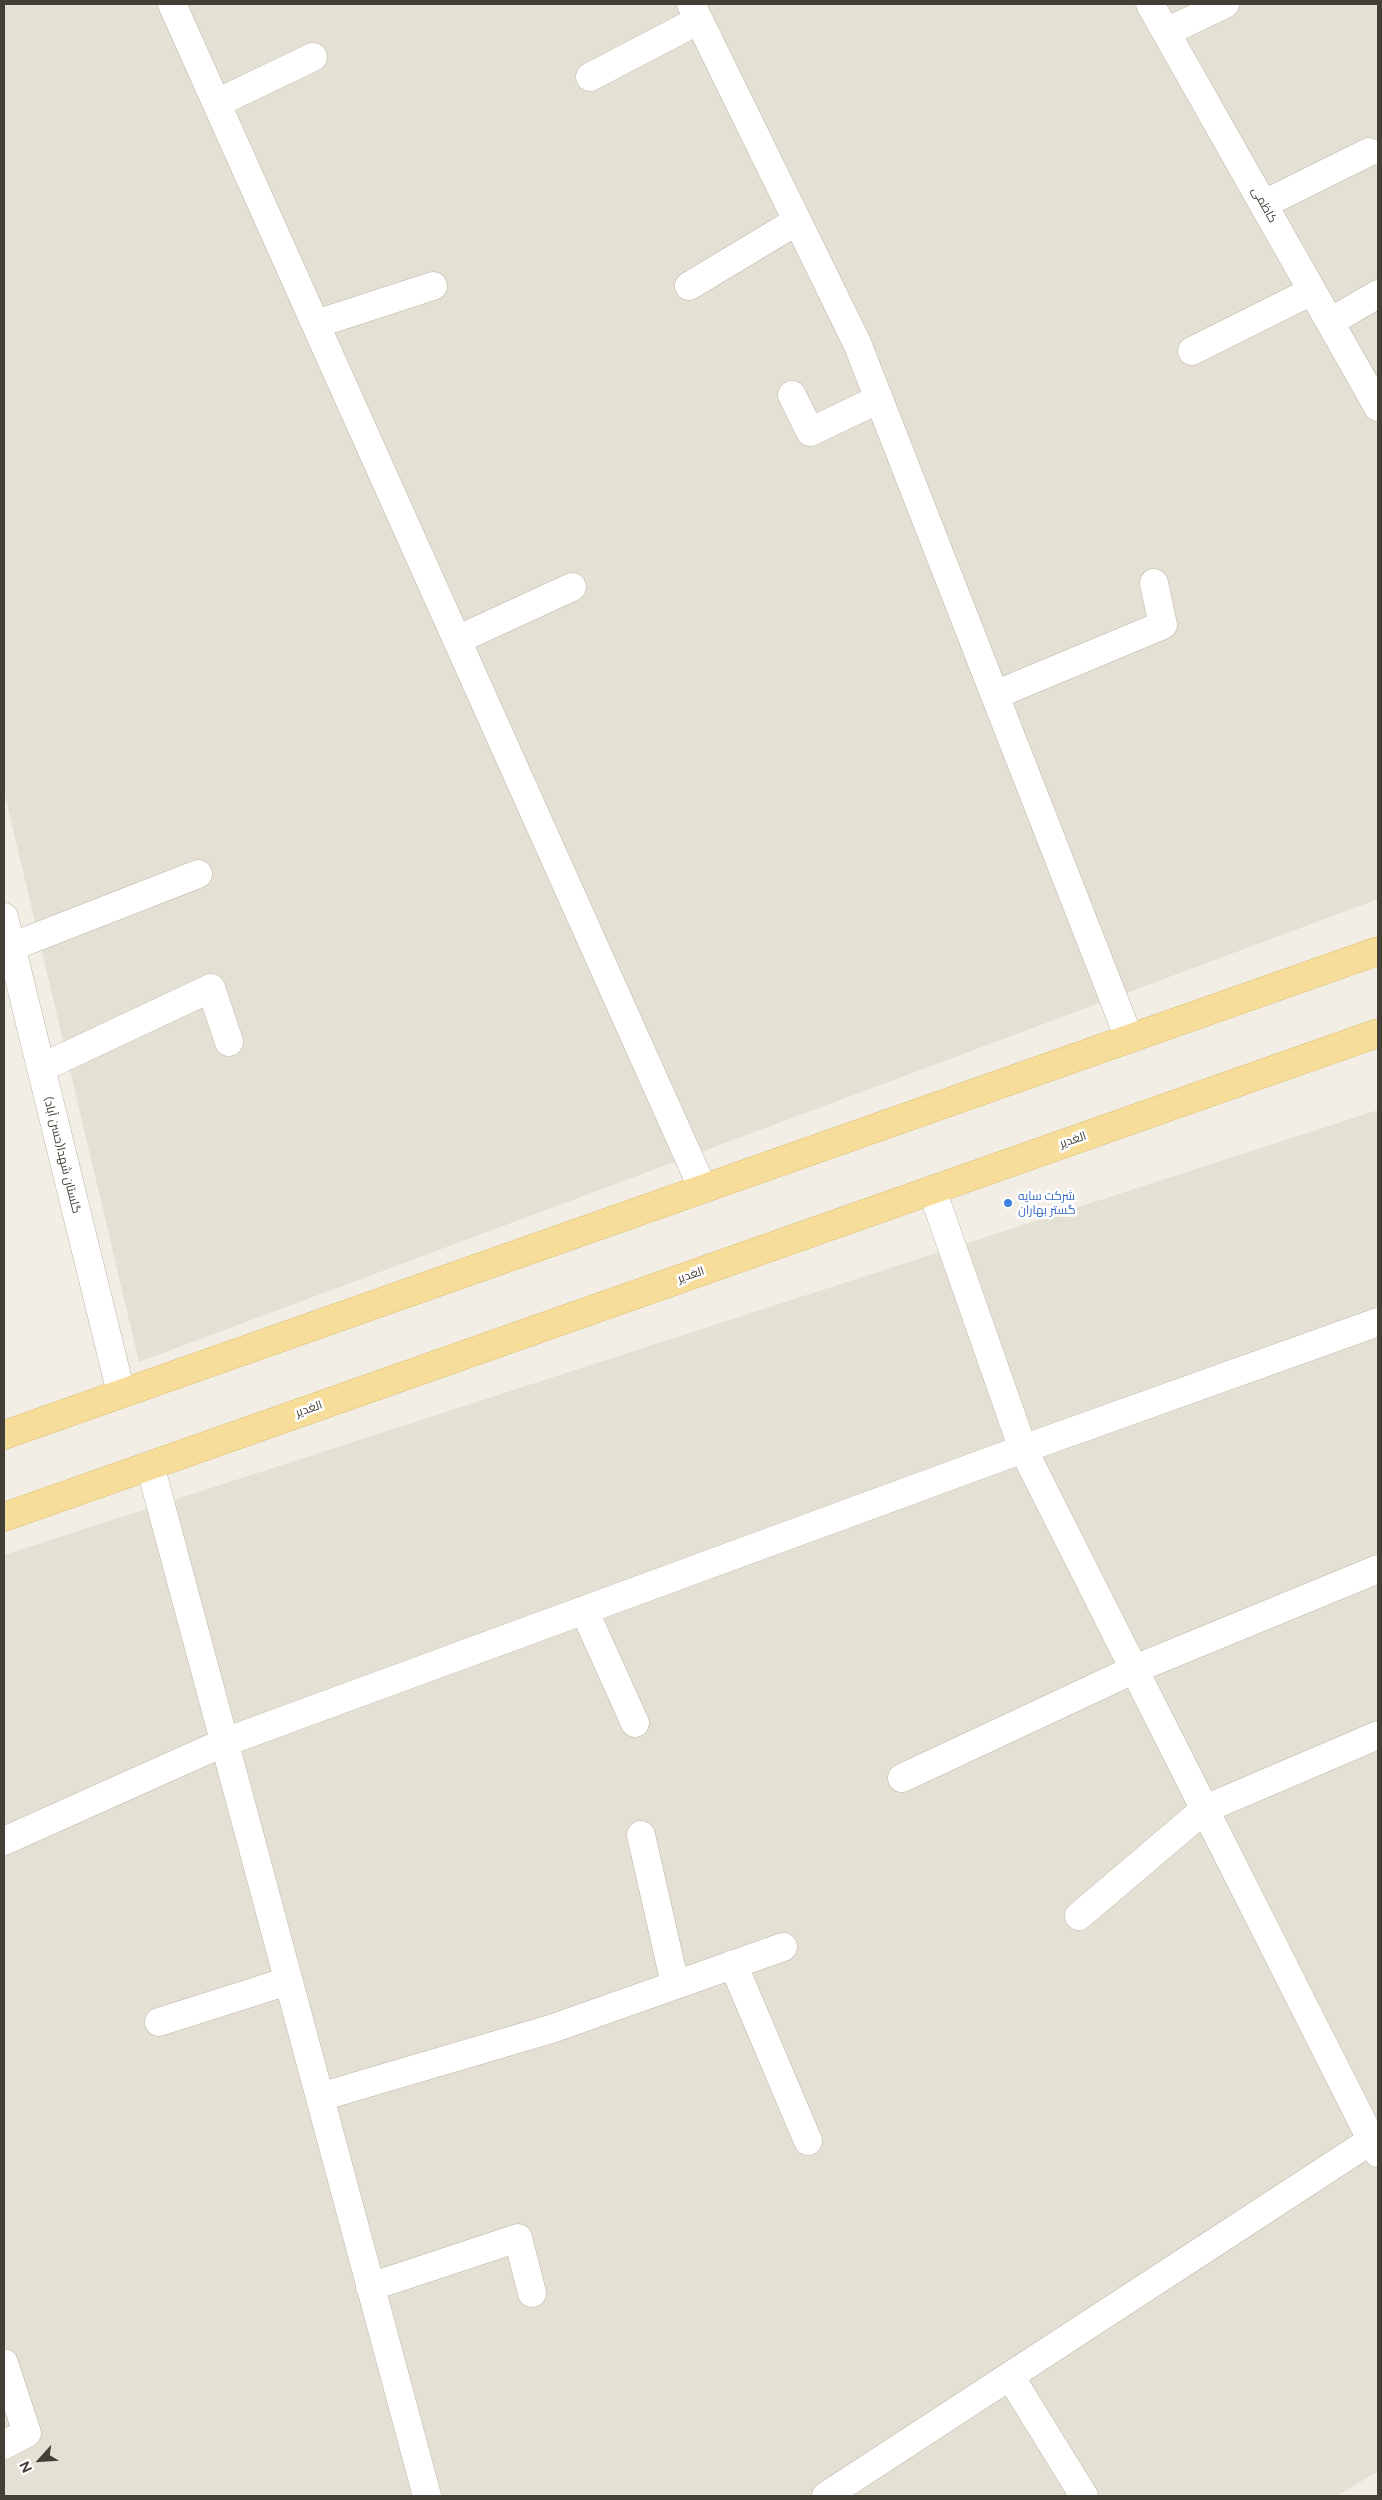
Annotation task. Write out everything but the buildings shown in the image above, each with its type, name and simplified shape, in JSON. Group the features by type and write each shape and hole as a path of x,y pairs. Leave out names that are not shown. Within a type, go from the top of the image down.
{"main road":[{"path":"4,1434 1378,951"},
{"name":"الغدیر","path":"4,1517 1378,1033"}],"street":[{"path":"172,4 703,1189"},
{"name":"کاظمی","path":"1150,4 1312,291 1375,393"},
{"path":"1166,32 1225,4"},
{"path":"590,77 695,12 858,343 1129,1038"},
{"path":"217,103 314,57"},
{"path":"1264,204 1369,152"},
{"path":"689,286 797,221"},
{"path":"316,324 433,286"},
{"path":"1192,351 1312,291"},
{"path":"1330,322 1378,294"},
{"path":"792,394 810,432 879,399"},
{"path":"995,695 1163,625 1154,583"},
{"path":"457,640 572,587"},
{"path":"11,947 198,874"},
{"name":"گلستان شهدا(حسن آباد)","path":"4,917 120,1393"},
{"path":"40,1068 211,988 229,1042"},
{"path":"826,2496 1010,2376 1376,2143 1023,1448 932,1190"},
{"path":"4,1841 225,1742 1023,1448 1378,1322"},
{"path":"150,1465 427,2496"},
{"path":"902,1778 1135,1669 1378,1569"},
{"path":"584,1610 635,1724"},
{"path":"1079,1916 1205,1809 1378,1735"},
{"path":"641,1835 676,1984"},
{"path":"320,2097 551,2028 783,1947"},
{"path":"733,1964 808,2141"},
{"path":"159,2022 288,1981"},
{"path":"370,2287 518,2238 532,2293"},
{"path":"4,2363 27,2432 4,2444"},
{"path":"1010,2376 1084,2496"}],"shaded area":[{"path":"4,4 1378,4 1378,899 139,1362 4,791"},
{"path":"1378,1110 1378,2471 1337,2496 4,2496 4,1555"}],"place":[{"name":"شرکت سایه گستر بهاران","path":"1008,1203"}]}
